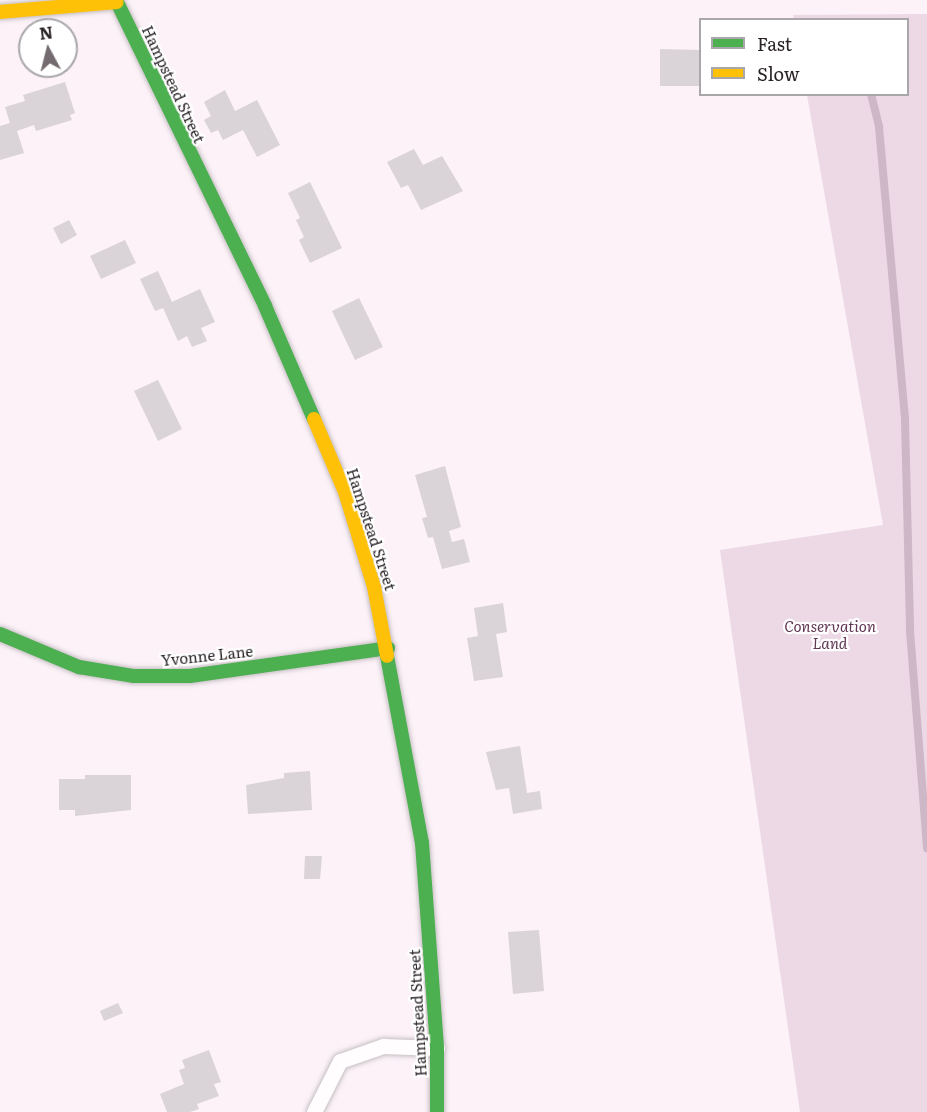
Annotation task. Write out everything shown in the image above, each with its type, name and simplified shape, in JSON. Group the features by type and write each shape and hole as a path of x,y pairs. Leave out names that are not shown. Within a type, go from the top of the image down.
{"main road":[{"path":"0,12 28,12 116,1"},
{"name":"Hampstead Street","path":"116,1 265,306 345,492 374,587 388,648 422,843 437,1048 437,1112"},
{"name":"Yvonne Lane","path":"0,634 79,667 134,676 190,676 388,648"}],"lane":[{"path":"314,1112 340,1061 383,1046 437,1048"}],"green space":[{"name":"Conservation Land","path":"927,14 927,1112 800,1112 720,550 883,525 807,96 909,96 909,18 794,18 793,15"}],"building":[{"path":"660,49 699,50 699,86 660,86"},
{"path":"65,82 75,113 70,115 72,120 36,131 34,125 17,131 24,153 0,160 0,126 10,123 5,107 25,101 23,95"},
{"path":"225,90 235,111 257,100 280,145 257,157 243,130 223,140 218,130 211,133 204,120 211,116 204,102"},
{"path":"414,149 423,165 442,156 463,191 421,210 408,185 401,188 387,162"},
{"path":"310,182 342,248 310,263 299,240 304,237 296,220 300,218 288,193"},
{"path":"69,220 77,235 61,244 53,228"},
{"path":"125,240 136,263 101,279 90,256"},
{"path":"158,271 172,302 200,289 215,322 201,328 207,341 192,347 187,336 178,341 163,308 155,311 140,279"},
{"path":"359,298 383,347 355,360 332,311"},
{"path":"158,380 182,429 158,441 134,391"},
{"path":"445,466 461,527 449,531 452,542 464,539 470,562 442,569 433,537 428,538 422,518 427,517 415,475"},
{"path":"503,603 507,632 496,634 503,677 474,681 467,638 478,636 474,608"},
{"path":"520,746 527,793 540,791 542,809 513,814 509,788 496,790 486,752"},
{"path":"310,771 312,810 248,814 246,785 284,778 284,773"},
{"path":"85,775 131,775 131,810 75,816 75,810 59,810 59,779 85,779"},
{"path":"305,856 322,856 320,879 304,879"},
{"path":"539,930 544,991 513,994 508,932"},
{"path":"118,1003 123,1013 104,1021 100,1011"},
{"path":"209,1050 221,1082 214,1084 219,1096 197,1104 199,1109 190,1112 167,1112 160,1094 184,1084 179,1070 185,1068 182,1060"}],"waterway":[{"path":"871,96 879,127 905,421 910,631 927,848"}],"traffic: fast":[{"path":"116,0 265,306 314,419"},
{"path":"0,634 79,667 134,676 190,676 388,648"},
{"path":"387,656 422,843 437,1048 437,1112"}],"traffic: slow":[{"path":"0,12 117,2"},
{"path":"314,419 345,492 374,587 387,656"}]}
